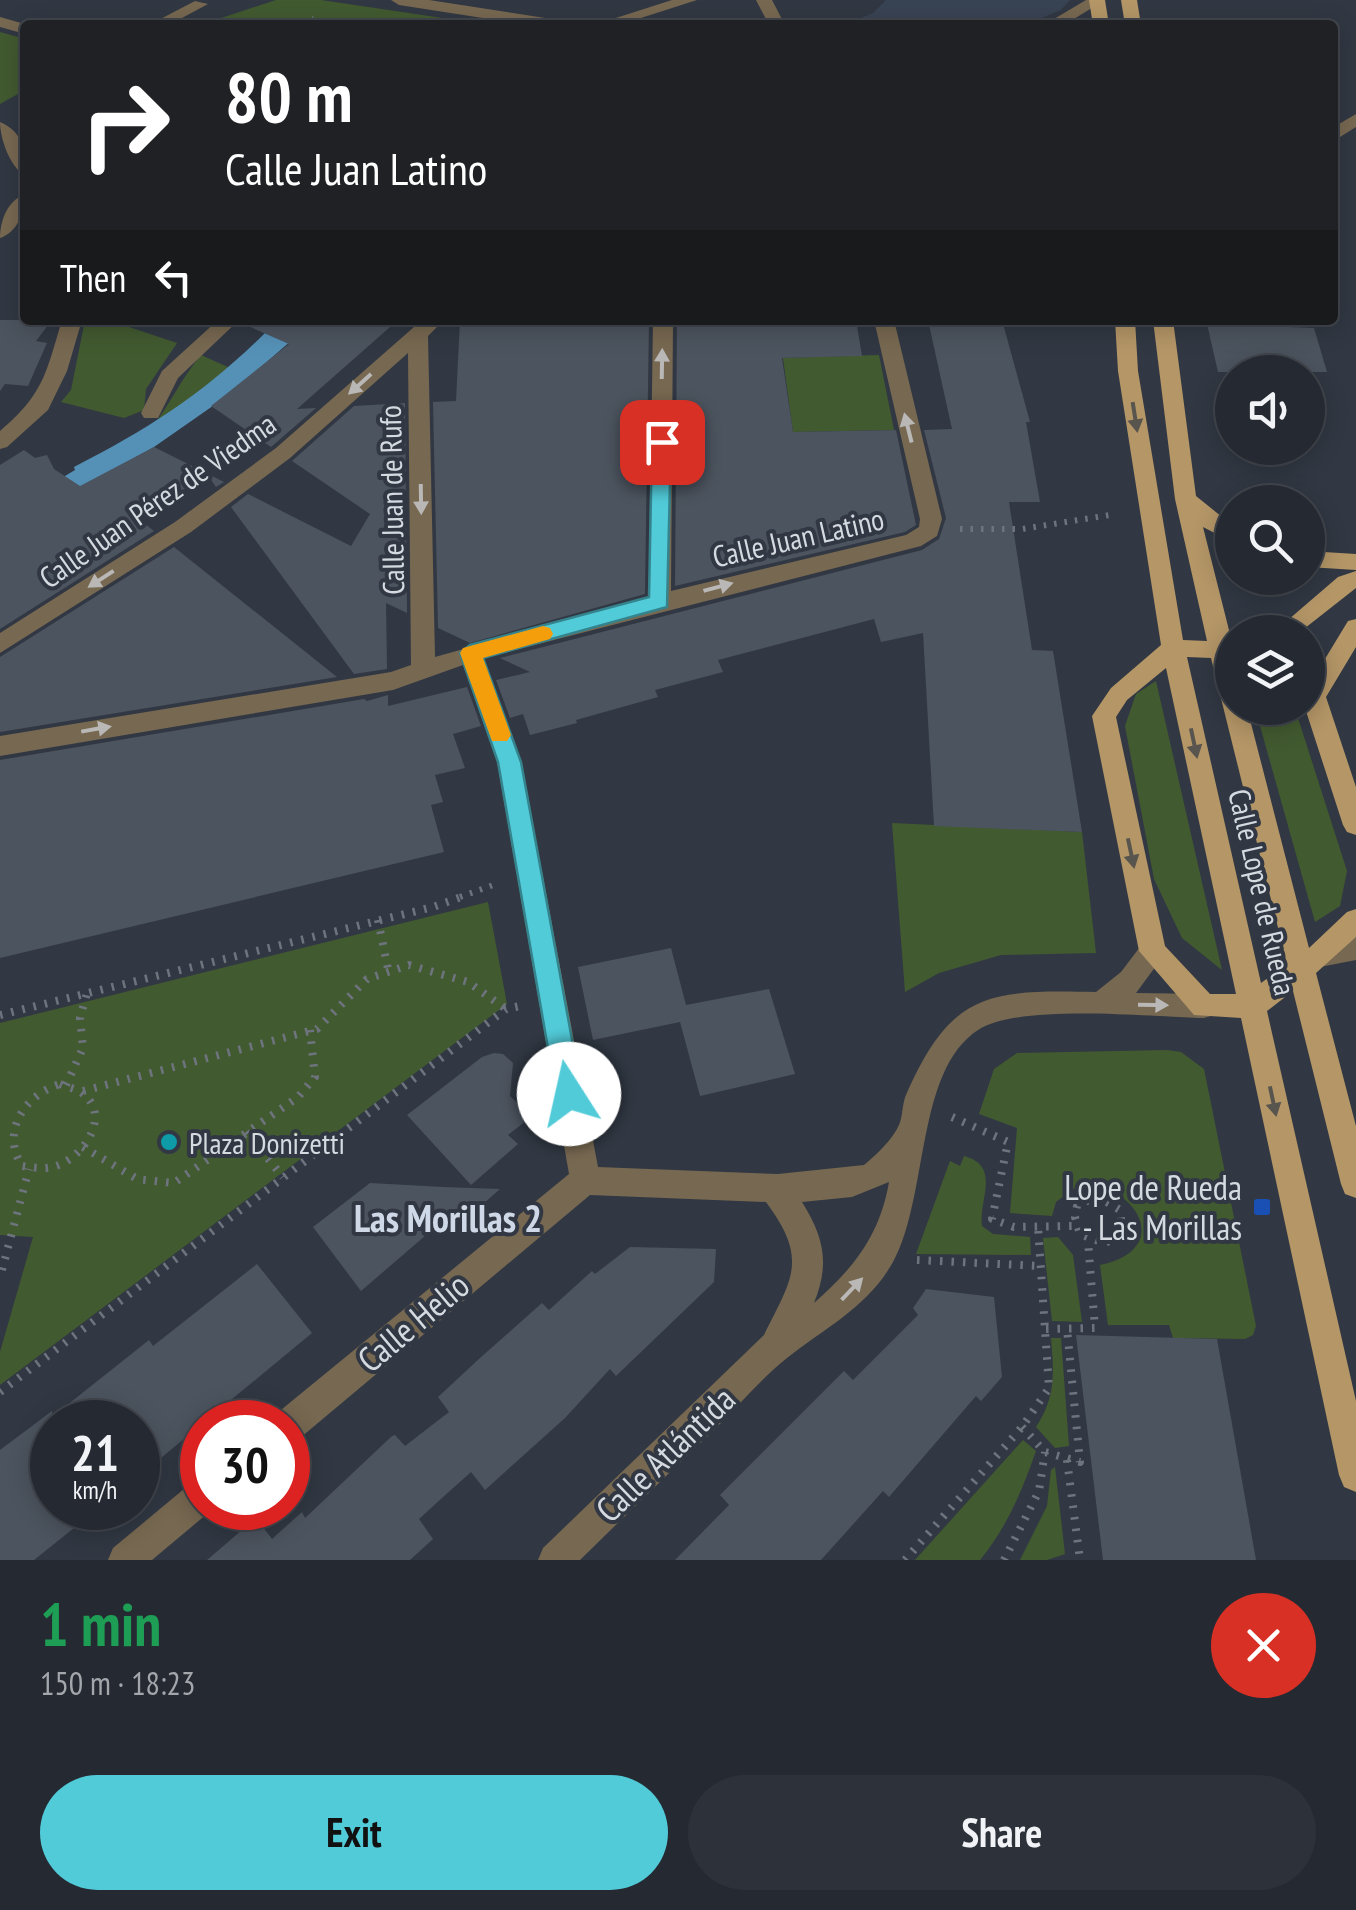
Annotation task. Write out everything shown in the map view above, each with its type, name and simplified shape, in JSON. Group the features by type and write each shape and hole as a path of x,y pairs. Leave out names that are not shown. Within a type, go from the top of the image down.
{"main road":[{"name":"Calle Lope de Rueda","path":"1124,325 1128,371 1173,648 1356,1475"},
{"path":"1163,325 1186,500 1216,615"},
{"path":"1186,500 1215,525"},
{"path":"1325,559 1356,562"},
{"path":"1308,615 1356,579"},
{"path":"1325,673 1356,627"},
{"path":"1215,649 1173,648 1119,694 1104,716 1153,951 1204,1006 1252,1006 1356,920"},
{"name":"Calle Lope de Rueda","path":"1240,725 1311,959 1356,1184"},
{"path":"1322,725 1356,826"}],"street":[{"path":"399,0 526,20"},
{"path":"619,20 689,0"},
{"path":"1061,20 1097,0"},
{"path":"167,20 200,4"},
{"path":"0,127 10,136 20,159"},
{"path":"0,234 20,206"},
{"path":"0,442 38,410 57,372 71,325"},
{"path":"151,413 170,375 224,325"},
{"path":"660,602 662,325"},
{"name":"Calle Juan Latino","path":"0,746 394,681 470,653 914,541 928,531 932,519 885,325"},
{"name":"Calle Juan Pérez de Viedma","path":"0,644 182,527 283,454 426,326"},
{"name":"Calle Juan de Rufo","path":"423,668 426,326"},
{"path":"470,653 510,762 585,1180 640,1187 772,1186"},
{"path":"1311,959 1356,948"},
{"path":"1102,1004 1132,980 1153,951"},
{"name":"Calle Atlántida","path":"555,1560 775,1347 826,1314 858,1284 882,1252 900,1212 918,1101 941,1050 968,1021 1021,1003 1204,1006"},
{"name":"Calle Atlántida","path":"772,1186 831,1186 870,1178 890,1161 910,1132"},
{"name":"Calle Helio","path":"310,1408 585,1180"},
{"name":"Calle Atlántida","path":"772,1186 798,1217 810,1245 812,1273 775,1347"},
{"path":"125,1560 180,1514"}],"path":[{"path":"311,20 317,18"},
{"path":"956,529 1022,529 1116,514"},
{"path":"0,1015 486,890 528,864"},
{"path":"378,920 388,969"},
{"path":"12,1106 42,1086 66,1085 83,1091 316,1029 368,979 408,965 468,982 506,1010"},
{"path":"66,1085 83,1048 80,1018 87,993"},
{"path":"0,1392 506,1010 552,997"},
{"path":"83,1148 140,1182 174,1184 298,1096 315,1077 310,1030"},
{"path":"2,1146 11,1162 29,1169 50,1168 71,1159 83,1148 96,1124 95,1108 83,1091"},
{"path":"982,1130 1008,1142 992,1218 1014,1228 1075,1226"},
{"path":"246,1132 283,1177"},
{"path":"1,1271 29,1169"},
{"path":"1097,1196 1120,1209 1126,1223 1123,1237 1111,1245 1088,1240 1075,1226 1074,1215 1084,1199 1097,1196"},
{"path":"905,1560 1022,1427 1049,1388 1038,1227"},
{"path":"1046,1329 1096,1328 1088,1240"},
{"path":"905,1260 1041,1266"},
{"path":"1022,1427 1045,1452 1080,1462 1067,1329"},
{"path":"1004,1560 1038,1491 1045,1452"},
{"path":"1068,1460 1080,1560"}],"shaded area":[{"path":"886,0 1070,0 1061,10 1037,20 856,20 873,13"}],"green space":[{"path":"276,0 321,0 456,20 215,20"},
{"path":"0,32 20,38 20,93 0,104"},
{"path":"84,325 123,325 177,343 146,389 144,410 124,418 61,402 71,390"},
{"path":"201,355 230,368 153,426 188,372"},
{"path":"879,355 894,430 793,432 783,358"},
{"path":"1156,681 1222,970 1182,938 1154,879 1125,726 1136,694"},
{"path":"1260,725 1300,725 1347,871 1340,906 1315,922"},
{"path":"892,823 1082,832 1096,953 1001,955 939,973 905,992"},
{"name":"Plaza Donizetti","path":"488,902 507,1004 0,1385 0,1352 33,1237 0,1235 0,1023"},
{"path":"1181,1052 1204,1069 1256,1326 1253,1335 1245,1339 1173,1338 1169,1325 1108,1325 1100,1265 1122,1258 1135,1247 1141,1235 1140,1221 1133,1208 1104,1187 1083,1182 1056,1202 1052,1216 1010,1213 1017,1128 979,1114 994,1069 1017,1053"},
{"path":"964,1156 976,1161 985,1176 982,1226 993,1234 1030,1237 1031,1255 916,1254 950,1161 960,1166"},
{"path":"1058,1237 1073,1255 1082,1322 1052,1321 1043,1238"},
{"path":"1051,1338 1061,1338 1069,1446 1055,1448 1036,1427 1052,1384"},
{"path":"1023,1440 1036,1451 1013,1508 980,1560 915,1560"},
{"path":"1055,1467 1065,1554 1047,1560 1020,1560 1047,1506 1051,1470"}],"water":[{"path":"265,333 292,340 230,394 154,447 0,534 0,515 175,408"}],"building":[{"path":"0,320 48,325 36,341 47,343 28,386 5,384 0,391"},
{"path":"246,325 392,325 297,409 316,408 271,447 211,406 289,344"},
{"path":"460,325 649,325 645,594 470,643 438,628 433,402 456,401"},
{"path":"677,325 857,325 862,356 782,358 793,432 896,430 916,525 905,532 675,586"},
{"path":"929,325 1003,325 1030,422 1026,422 1040,502 1009,502 1032,650 1053,651 1082,832 934,826 923,633 881,642 874,619 718,660 723,672 655,690 658,697 576,720 577,723 530,735 523,714 510,718 496,680 530,672 500,658 922,550 939,539 946,518 924,430 952,429"},
{"path":"1207,325 1234,325 1314,328 1322,355 1215,355 1215,359"},
{"path":"405,403 407,613 386,603 387,669 354,674 231,507 248,494 351,546 370,514 292,461 354,406"},
{"path":"154,447 224,482 216,487 207,474 140,520 154,531 0,629 0,465 24,450 35,458 47,455 54,469 80,486"},
{"path":"174,547 337,677 0,732 0,657"},
{"path":"467,687 481,726 453,734 465,768 435,775 443,802 431,805 444,852 0,958 0,760 388,695 388,706"},
{"path":"671,948 686,1005 769,989 795,1074 700,1096 680,1022 593,1040 578,967"},
{"path":"503,1054 513,1063 510,1096 531,1117 508,1135 518,1144 471,1185 407,1115 482,1057"},
{"path":"370,1183 500,1189 449,1234 440,1223 361,1291 313,1227"},
{"path":"630,1247 716,1249 714,1282 616,1376 610,1369 565,1418 485,1490 471,1472 419,1519 433,1539 410,1560 207,1560 242,1530 265,1530 272,1539 282,1530 310,1530 310,1513 392,1436 405,1446 449,1412 438,1397 542,1303 549,1310 592,1271 595,1274"},
{"path":"257,1264 312,1333 231,1400 180,1400 180,1442 160,1459 160,1400 73,1400 149,1340 153,1346"},
{"path":"926,1289 994,1297 1002,1377 981,1401 976,1396 889,1497 883,1491 821,1560 675,1560 729,1505 720,1495 844,1371 853,1380 918,1315 913,1308"},
{"path":"1076,1335 1217,1339 1256,1560 1103,1560"},
{"path":"30,1428 30,1530 72,1530 34,1560 0,1560 0,1450"}],"slow traffic":[{"path":"500,735 470,653 543,634"}],"place":[{"name":"Plaza Donizetti","path":"169,1142"},
{"name":"Lope de Rueda - Las Morillas","path":"1262,1207"}],"district":[{"name":"Las Morillas 2","path":"448,1217"}],"route":[{"path":"569,1094 510,762 470,653 660,602 662,442"}]}
